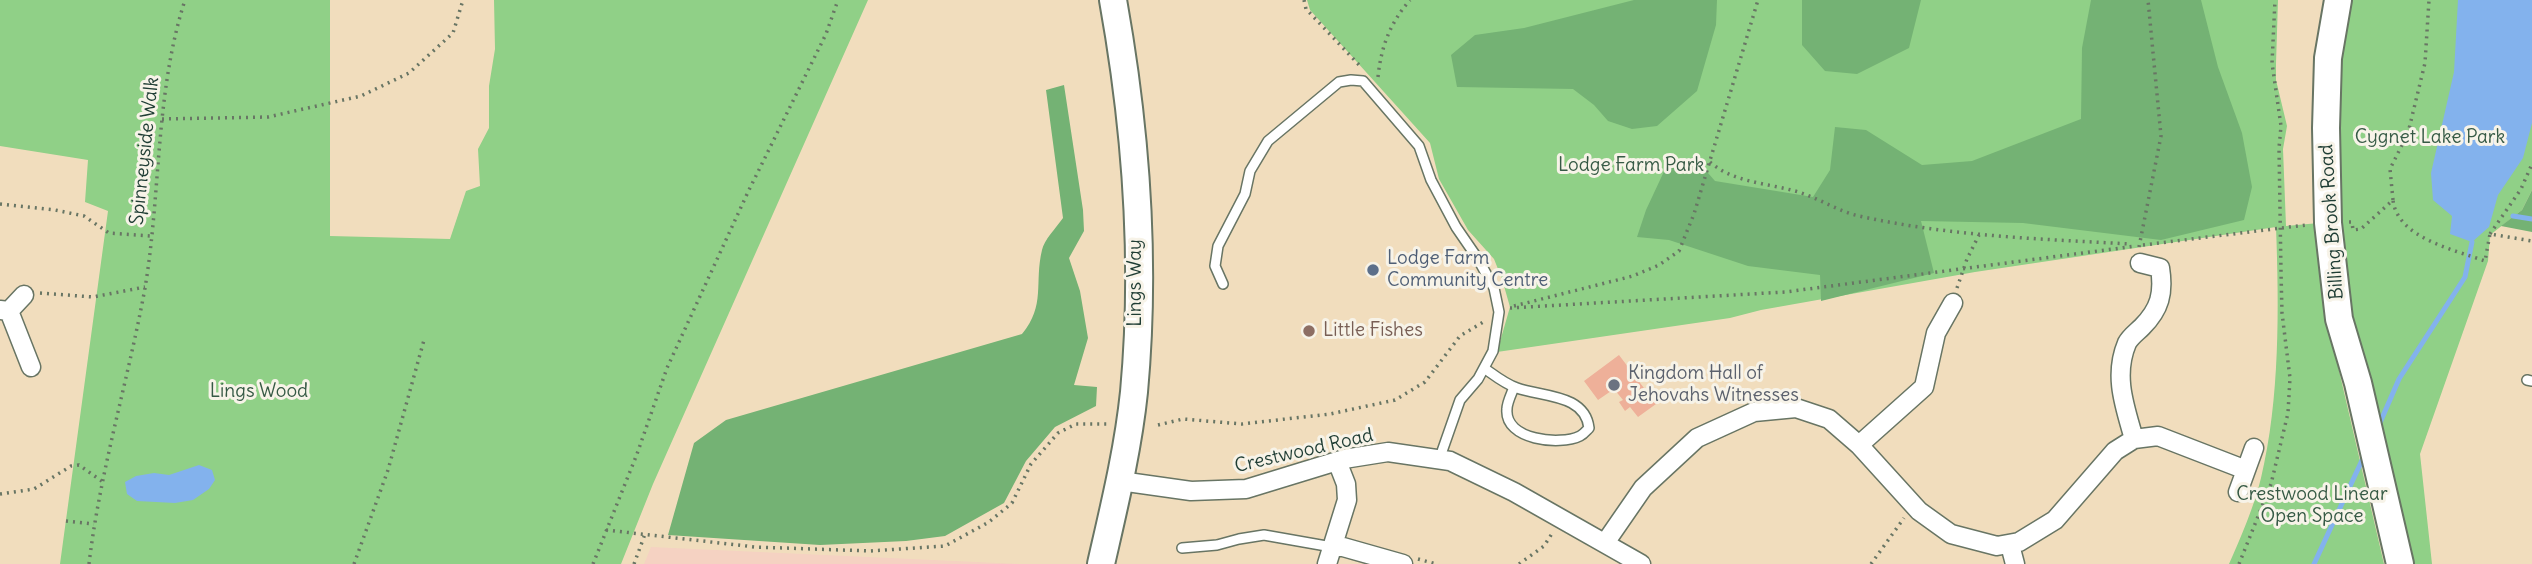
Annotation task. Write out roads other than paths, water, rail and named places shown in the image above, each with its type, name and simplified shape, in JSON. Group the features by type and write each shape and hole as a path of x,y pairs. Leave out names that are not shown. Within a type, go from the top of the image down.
{"street":[{"name":"Lings Way","path":"1101,564 1120,481 1134,391 1138,273 1130,109 1113,0"},
{"name":"Billing Brook Road","path":"2338,0 2328,58 2328,223 2339,320 2400,564"},
{"path":"2134,439 2121,393 2120,369 2128,341 2152,317 2163,289 2160,268 2140,254"},
{"path":"24,295 4,310 31,367"},
{"path":"1859,445 1924,387 1936,333 1952,303"},
{"path":"1605,543 1643,488 1697,438 1754,412 1796,408 1829,419 1859,445 1914,505 1951,534 1997,546 2019,542 2055,520 2115,451 2134,439 2158,436 2246,470"},
{"path":"2238,492 2254,448"},
{"name":"Crestwood Road","path":"1120,481 1191,491 1246,489 1337,461 1388,453 1450,461 1562,519 1640,564"},
{"path":"1329,555 1347,500 1346,484 1337,461"},
{"path":"2010,545 2015,564"},
{"path":"1329,555 1343,547 1403,564"}],"lane":[{"path":"1223,284 1215,266 1218,246 1245,194 1250,171 1268,141 1315,99 1339,82 1363,81 1419,146 1432,180 1456,227 1494,288 1499,312 1493,352 1478,379 1460,400 1439,460"},
{"path":"1484,368 1514,387 1575,403 1588,417 1589,428 1580,436 1557,440 1538,439 1519,432 1509,419 1507,410 1514,387"},
{"path":"1182,548 1217,545 1264,535 1329,555"}],"water":[{"path":"2458,0 2532,0 2532,123 2523,158 2498,195 2489,227 2472,242 2450,234 2452,216 2433,200 2431,173 2454,72"},
{"path":"199,465 212,470 215,480 209,489 193,500 175,503 137,501 127,494 125,482 136,476 154,473 169,475"}],"waterway":[{"path":"2513,216 2532,219"},
{"path":"2379,425 2399,379 2465,277 2472,242"},
{"path":"2314,564 2364,456"}],"place":[{"name":"Lodge Farm Community Centre","path":"1373,270"},
{"name":"Little Fishes","path":"1309,331"},
{"name":"Kingdom Hall of Jehovahs Witnesses","path":"1614,385"}],"park label":[{"name":"Cygnet Lake Park","path":"2430,138"},
{"name":"Lodge Farm Park","path":"1631,166"},
{"name":"Lings Wood","path":"259,392"},
{"name":"Crestwood Linear Open Space","path":"2312,506"}]}
